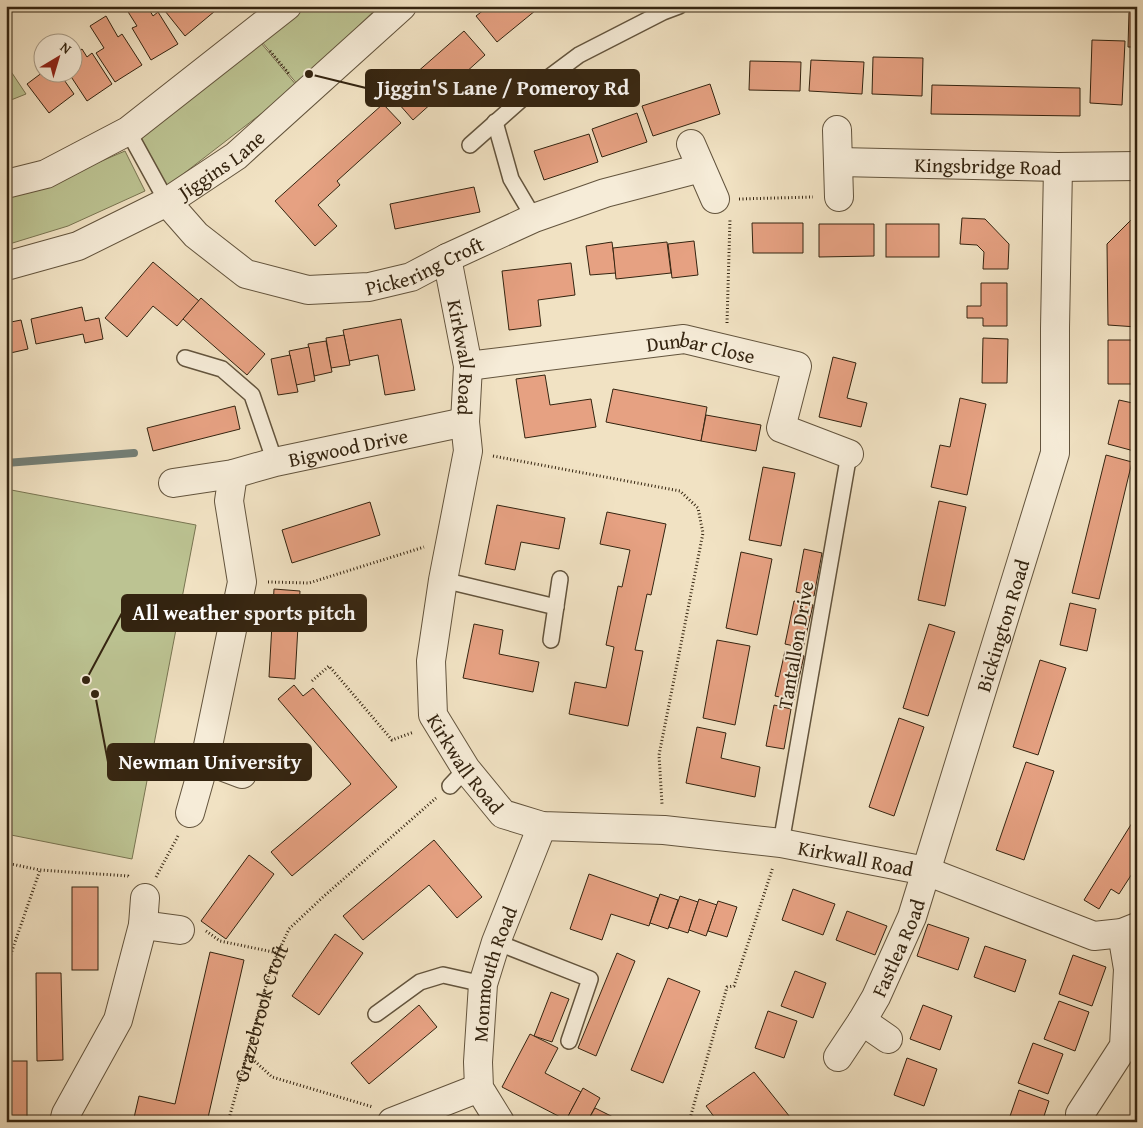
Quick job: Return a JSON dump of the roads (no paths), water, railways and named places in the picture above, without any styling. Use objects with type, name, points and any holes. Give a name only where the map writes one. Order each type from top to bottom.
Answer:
[{"type":"street","points":[[6,184],[46,174],[128,131],[287,6]]},
{"type":"street","name":"Jiggins Lane","points":[[6,266],[78,246],[167,202],[236,156],[402,6]]},
{"type":"street","points":[[837,130],[839,197]]},
{"type":"street","name":"Pickering Croft","points":[[167,202],[196,235],[246,274],[308,290],[370,287],[410,277],[534,218],[605,193],[696,156],[723,199]]},
{"type":"street","name":"Kingsbridge Road","points":[[839,162],[1058,167],[1137,166]]},
{"type":"street","name":"Bickington Road","points":[[926,871],[1056,454],[1055,328],[1058,167]]},
{"type":"street","name":"Kirkwall Road","points":[[447,258],[468,366],[465,422],[468,451],[443,580],[431,661],[433,715],[458,778],[503,814],[542,826],[664,830],[781,843],[926,871]]},
{"type":"street","name":"Dunbar Close","points":[[468,366],[684,340],[726,349],[797,366],[781,428],[848,454]]},
{"type":"street","name":"Bigwood Drive","points":[[173,483],[232,474],[275,462],[465,422]]},
{"type":"street","points":[[190,813],[205,760],[242,582],[230,501],[232,474]]},
{"type":"street","points":[[205,760],[242,774]]},
{"type":"street","name":"Monmouth Road","points":[[500,1122],[479,1088],[478,1062],[483,984],[496,942],[542,826]]},
{"type":"street","points":[[926,871],[1094,936],[1129,930],[1128,969],[1131,1048],[1080,1114]]},
{"type":"street","name":"Fastlea Road","points":[[838,1057],[876,997],[912,918],[926,871]]},
{"type":"street","points":[[64,1122],[66,1114],[118,1020],[143,925],[145,898]]},
{"type":"street","points":[[143,925],[180,930]]},
{"type":"street","name":"Fastlea Road","points":[[862,1021],[888,1039]]},
{"type":"street","points":[[398,1119],[479,1088]]},
{"type":"lane","points":[[470,145],[532,90],[579,55],[662,12],[679,6]]},
{"type":"lane","points":[[495,122],[511,179],[534,218]]},
{"type":"lane","points":[[128,131],[167,202]]},
{"type":"lane","points":[[184,358],[222,369],[252,395],[275,462]]},
{"type":"lane","name":"Tantallon Drive","points":[[781,843],[848,454]]},
{"type":"lane","points":[[550,640],[560,578]]},
{"type":"lane","points":[[443,580],[556,607]]},
{"type":"lane","points":[[496,942],[590,979],[569,1041]]},
{"type":"lane","points":[[376,1014],[420,982],[443,974],[483,984]]},
{"type":"waterway","points":[[6,463],[134,453]]},
{"type":"place","name":"Jiggin'S Lane / Pomeroy Rd","points":[[309,74]]},
{"type":"place","name":"All weather sports pitch","points":[[86,680]]},
{"type":"place","name":"Newman University","points":[[95,694]]}]
